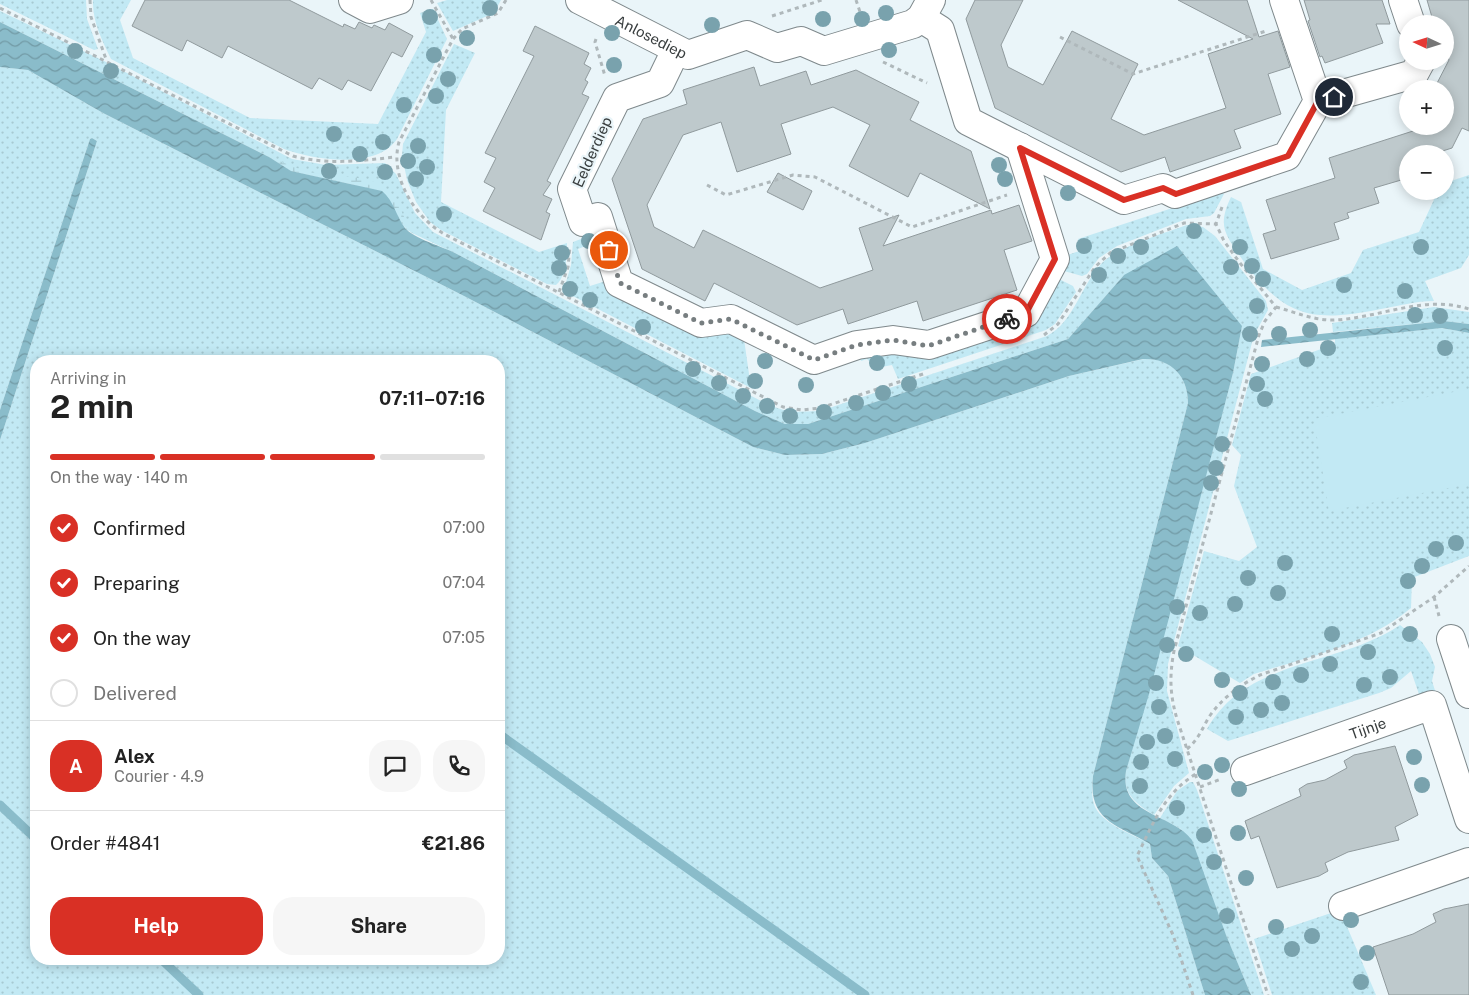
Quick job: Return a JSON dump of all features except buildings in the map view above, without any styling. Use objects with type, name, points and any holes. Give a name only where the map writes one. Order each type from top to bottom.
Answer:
[{"type":"street","points":[[353,0],[370,8],[399,0]]},
{"type":"street","name":"Anlosediep","points":[[580,0],[688,55],[747,35],[778,48],[801,41],[824,51],[910,25],[926,9],[940,30],[968,121],[1124,200],[1163,188],[1176,194],[1288,156],[1318,101]]},
{"type":"street","points":[[1403,0],[1408,15]]},
{"type":"street","points":[[1288,11],[1318,101],[1414,74],[1416,70]]},
{"type":"street","name":"Eelderdiep","points":[[583,222],[572,190],[616,98],[660,83],[676,50]]},
{"type":"street","points":[[583,222],[598,217],[620,283],[701,323],[731,319],[814,360],[866,344],[893,340],[928,346],[1026,313],[1055,259],[1020,148]]},
{"type":"street","points":[[1451,639],[1469,694]]},
{"type":"street","name":"Tijnje","points":[[1245,771],[1432,705],[1460,760],[1469,819]]},
{"type":"street","points":[[1343,906],[1469,862]]},
{"type":"path","points":[[90,0],[91,17],[106,60]]},
{"type":"path","points":[[431,0],[453,40]]},
{"type":"path","points":[[506,0],[498,13],[462,29],[453,40],[399,142],[395,157],[409,197],[426,222],[446,235],[772,402],[792,410],[820,408],[934,371]]},
{"type":"path","points":[[0,8],[293,156],[322,162],[395,157]]},
{"type":"path","points":[[1060,37],[1133,74],[1288,11]]},
{"type":"path","points":[[607,14],[595,42],[604,74],[616,98]]},
{"type":"path","points":[[860,41],[863,52],[927,83],[930,92]]},
{"type":"path","points":[[707,185],[726,195],[794,175],[815,177],[912,227],[1031,187]]},
{"type":"path","points":[[558,292],[568,266],[570,242],[583,222]]},
{"type":"path","points":[[1038,337],[1054,329],[1102,259],[1120,248],[1184,223],[1194,222],[1216,224],[1224,240],[1240,263],[1276,307],[1304,316],[1333,320],[1435,305],[1452,305],[1469,309]]},
{"type":"path","points":[[1268,995],[1170,695],[1170,682],[1174,651],[1259,335],[1265,321],[1276,307]]},
{"type":"path","points":[[1187,749],[1197,741],[1220,704],[1243,684],[1260,675],[1381,634],[1434,597],[1469,566]]},
{"type":"path","points":[[1193,995],[1159,902],[1138,861],[1139,852],[1159,811],[1176,788],[1196,774]]},
{"type":"green space","points":[[0,0],[86,0],[87,19],[98,49],[94,50],[0,4]]},
{"type":"green space","points":[[93,0],[131,0],[120,20],[133,58],[250,118],[378,124],[426,32],[420,13],[433,9],[447,39],[397,139],[387,149],[360,159],[327,159],[284,149],[111,59],[96,23]]},
{"type":"green space","points":[[447,0],[501,0],[494,13],[453,31],[437,3]]},
{"type":"green space","points":[[0,11],[106,62],[292,159],[326,165],[385,163],[396,174],[415,213],[433,232],[771,406],[790,412],[820,411],[1047,336],[1064,322],[1088,282],[1102,263],[1109,257],[1142,241],[1187,225],[1203,227],[1215,236],[1266,301],[1268,310],[1254,335],[1168,664],[1167,691],[1189,773],[1174,786],[1154,815],[1141,807],[1132,798],[1126,786],[1126,771],[1233,373],[1242,326],[1124,275],[1068,339],[808,424],[785,424],[755,411],[455,253],[412,233],[355,185],[291,171],[269,157],[0,22]]},
{"type":"green space","points":[[454,44],[475,53],[446,110],[441,202],[539,252],[567,243],[564,272],[556,285],[547,284],[441,230],[430,222],[416,202],[407,180],[402,155],[403,144]]},
{"type":"green space","points":[[0,67],[28,70],[103,113],[466,297],[753,447],[785,455],[822,454],[865,443],[1069,376],[1144,359],[1154,359],[1170,365],[1181,377],[1185,385],[1188,403],[1093,776],[1092,796],[1095,807],[1105,819],[1150,844],[1152,858],[1168,876],[1205,995],[0,995],[0,440],[97,141],[92,138],[90,139],[0,410]]},
{"type":"green space","points":[[269,157],[307,172],[366,179],[381,184],[396,200],[407,223],[414,231],[455,253],[407,230],[386,195],[374,189],[291,171]]},
{"type":"green space","points":[[1469,175],[1469,255],[1461,268],[1425,281],[1434,301],[1336,315],[1318,315],[1301,311],[1286,304],[1272,294],[1257,279],[1236,250],[1225,230],[1224,215],[1231,197],[1241,202],[1263,269],[1302,290],[1351,273],[1363,250],[1419,232],[1434,200],[1454,200],[1454,180]]},
{"type":"green space","points":[[1221,192],[1224,194],[1214,213],[1210,216],[1186,219],[1117,246],[1099,258],[1087,274],[1082,276],[1064,271],[1059,258],[1082,250],[1078,239]]},
{"type":"green space","points":[[594,234],[596,242],[578,249],[590,286],[609,280],[703,333],[733,334],[744,339],[751,388],[567,293],[564,289],[571,265],[573,242]]},
{"type":"green space","points":[[1059,279],[1073,286],[1076,292],[1055,324],[1046,330],[898,379],[892,365],[876,368],[867,359],[861,361],[859,353],[930,352],[1040,316]]},
{"type":"green space","points":[[1434,307],[1469,312],[1469,324],[1444,321],[1333,332],[1332,323]]},
{"type":"green space","points":[[1442,328],[1469,333],[1469,556],[1412,578],[1411,608],[1375,632],[1336,649],[1254,674],[1240,683],[1178,646],[1204,551],[1239,561],[1257,547],[1234,486],[1241,455],[1232,445],[1251,374],[1335,344],[1335,339]]},
{"type":"green space","points":[[1469,389],[1469,484],[1329,511],[1314,419]]},
{"type":"green space","points":[[1400,625],[1422,642],[1430,654],[1435,667],[1432,681],[1438,700],[1421,700],[1411,671],[1391,688],[1379,693],[1228,741],[1207,729],[1224,706],[1245,689],[1269,676],[1376,639]]},
{"type":"green space","points":[[1193,782],[1197,790],[1264,995],[1251,995],[1181,829],[1160,818],[1177,791]]},
{"type":"green space","points":[[1340,910],[1376,995],[1272,995],[1254,939]]},
{"type":"water","points":[[0,22],[269,157],[291,171],[382,191],[389,199],[405,228],[414,235],[455,253],[755,411],[785,424],[808,424],[1068,339],[1124,275],[1177,246],[1242,326],[1233,373],[1149,694],[1126,771],[1126,786],[1131,797],[1139,805],[1183,831],[1192,840],[1226,935],[1251,995],[1205,995],[1168,876],[1152,858],[1150,844],[1107,820],[1095,803],[1093,791],[1093,776],[1188,403],[1185,385],[1176,370],[1170,365],[1153,359],[1143,359],[1069,376],[865,443],[822,454],[785,455],[753,447],[466,297],[103,113],[28,70],[0,67]]},
{"type":"water","points":[[92,138],[97,141],[0,440],[0,410],[90,139]]},
{"type":"water","points":[[1444,321],[1469,324],[1469,333],[1442,328],[1261,347],[1262,340]]},
{"type":"waterway","points":[[505,738],[865,995]]},
{"type":"waterway","points":[[0,805],[30,833]]},
{"type":"waterway","points":[[167,965],[199,995]]},
{"type":"way so far","points":[[609,250],[620,283],[701,323],[731,319],[814,360],[857,345],[893,340],[928,346],[1007,319]]},
{"type":"route","points":[[1007,319],[1026,313],[1055,259],[1020,148],[1124,200],[1163,188],[1176,194],[1288,156],[1318,101],[1334,97]]}]
